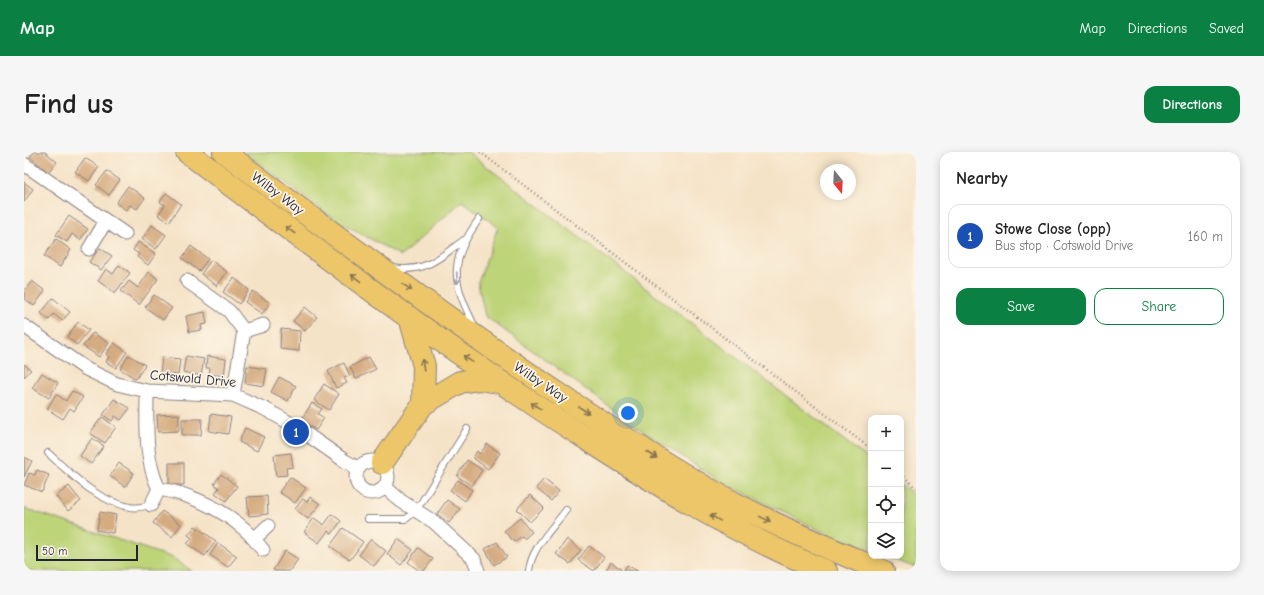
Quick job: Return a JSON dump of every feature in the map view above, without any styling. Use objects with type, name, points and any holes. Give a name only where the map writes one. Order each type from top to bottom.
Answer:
[{"type":"highway","name":"Wilby Way","points":[[187,152],[297,236],[500,382],[670,492],[749,537],[826,571]]},
{"type":"highway","name":"Wilby Way","points":[[224,152],[375,265],[482,341],[613,430],[710,491],[815,543],[883,571]]},
{"type":"highway","points":[[410,318],[424,366],[423,404]]},
{"type":"highway","points":[[382,463],[423,404],[460,382],[479,379],[500,382]]},
{"type":"street","points":[[24,164],[125,234]]},
{"type":"street","points":[[89,249],[106,221]]},
{"type":"street","points":[[186,281],[229,311],[244,331],[234,395]]},
{"type":"street","points":[[244,331],[263,325]]},
{"type":"street","name":"Cotswold Drive","points":[[24,326],[86,369],[117,384],[147,391],[234,395],[265,409],[295,426],[345,461],[358,468]]},
{"type":"street","points":[[147,391],[147,430],[150,462],[154,479],[159,489]]},
{"type":"street","points":[[372,460],[382,463],[388,472],[388,483],[385,487],[375,493],[363,490],[356,480],[358,468],[362,464],[372,460]]},
{"type":"street","points":[[385,487],[416,511],[434,522],[474,559],[478,571]]},
{"type":"street","points":[[151,505],[159,489]]},
{"type":"street","points":[[159,489],[178,492],[212,507],[242,527],[263,550]]},
{"type":"street","points":[[254,539],[268,526]]},
{"type":"lane","points":[[479,219],[464,240],[458,259],[457,278],[458,292],[482,341]]},
{"type":"lane","points":[[375,265],[400,269],[422,268],[430,265],[464,240]]},
{"type":"lane","points":[[368,519],[406,519],[416,511],[467,429]]},
{"type":"lane","points":[[48,453],[80,482],[108,501],[131,508],[151,505]]},
{"type":"lane","points":[[529,571],[530,562],[535,550],[566,510]]},
{"type":"path","points":[[480,152],[868,447]]},
{"type":"path","points":[[904,477],[916,488]]},
{"type":"green space","points":[[244,152],[468,152],[868,459],[868,549],[819,530],[720,481],[640,429],[485,316],[478,283],[498,227],[462,201],[401,256],[328,215]]},
{"type":"green space","points":[[904,487],[916,497],[916,568],[893,559],[904,559]]},
{"type":"green space","points":[[24,508],[173,558],[192,571],[24,571]]},
{"type":"building","points":[[34,152],[45,152],[57,162],[48,172],[30,157]]},
{"type":"building","points":[[85,158],[99,167],[89,181],[75,172]]},
{"type":"building","points":[[107,171],[120,180],[109,195],[96,185]]},
{"type":"building","points":[[24,182],[33,189],[24,202]]},
{"type":"building","points":[[128,186],[145,198],[137,209],[130,205],[126,210],[116,203]]},
{"type":"building","points":[[166,193],[181,204],[169,222],[158,215],[165,205],[160,202]]},
{"type":"building","points":[[69,216],[88,229],[80,240],[72,234],[67,242],[56,235]]},
{"type":"building","points":[[152,225],[166,235],[156,249],[142,239]]},
{"type":"building","points":[[56,239],[71,250],[60,267],[44,256]]},
{"type":"building","points":[[138,242],[156,254],[148,265],[137,257],[139,254],[133,250]]},
{"type":"building","points":[[191,246],[208,259],[199,271],[182,258]]},
{"type":"building","points":[[100,248],[112,256],[101,270],[89,262]]},
{"type":"building","points":[[211,260],[227,272],[217,286],[201,274]]},
{"type":"building","points":[[119,265],[130,273],[115,293],[98,281],[106,269],[113,274]]},
{"type":"building","points":[[149,272],[158,279],[139,305],[121,291],[129,281],[138,288]]},
{"type":"building","points":[[234,278],[249,290],[239,304],[223,292]]},
{"type":"building","points":[[32,281],[45,291],[34,306],[24,298],[24,291]]},
{"type":"building","points":[[253,291],[270,303],[262,314],[245,302]]},
{"type":"building","points":[[154,295],[172,308],[163,320],[145,307]]},
{"type":"building","points":[[53,298],[70,312],[62,321],[54,314],[49,320],[41,313]]},
{"type":"building","points":[[305,307],[317,317],[305,331],[293,321]]},
{"type":"building","points":[[205,312],[207,324],[201,325],[202,330],[189,332],[186,316]]},
{"type":"building","points":[[78,322],[89,330],[77,345],[67,337]]},
{"type":"building","points":[[281,329],[300,331],[299,351],[280,349]]},
{"type":"building","points":[[93,333],[109,343],[99,357],[83,346]]},
{"type":"building","points":[[114,343],[127,352],[116,368],[106,362],[109,357],[106,354]]},
{"type":"building","points":[[129,355],[145,365],[136,379],[120,369]]},
{"type":"building","points":[[186,356],[204,359],[201,376],[183,372]]},
{"type":"building","points":[[207,356],[226,359],[224,376],[209,374],[210,368],[206,368]]},
{"type":"building","points":[[162,357],[180,359],[178,375],[160,373]]},
{"type":"building","points":[[369,357],[376,369],[356,379],[350,367]]},
{"type":"building","points":[[344,363],[350,376],[344,378],[347,383],[336,388],[328,371]]},
{"type":"building","points":[[24,364],[31,370],[24,377]]},
{"type":"building","points":[[247,366],[267,369],[264,386],[245,383]]},
{"type":"building","points":[[42,373],[58,383],[49,398],[32,388]]},
{"type":"building","points":[[279,377],[296,386],[288,401],[271,392]]},
{"type":"building","points":[[324,384],[339,394],[329,410],[314,400]]},
{"type":"building","points":[[72,391],[83,397],[74,411],[70,408],[63,419],[47,409],[56,394],[66,401]]},
{"type":"building","points":[[114,399],[130,408],[121,420],[115,416],[112,421],[103,415]]},
{"type":"building","points":[[312,403],[322,409],[318,414],[324,418],[316,430],[301,420]]},
{"type":"building","points":[[179,414],[179,431],[158,432],[157,415]]},
{"type":"building","points":[[211,414],[231,417],[228,434],[209,431]]},
{"type":"building","points":[[102,417],[116,427],[105,443],[90,433]]},
{"type":"building","points":[[182,419],[202,419],[201,435],[182,435]]},
{"type":"building","points":[[245,428],[264,437],[257,451],[239,442]]},
{"type":"building","points":[[92,438],[104,446],[91,464],[80,456]]},
{"type":"building","points":[[487,444],[500,453],[488,469],[473,458],[477,451],[480,454]]},
{"type":"building","points":[[291,453],[293,467],[286,468],[287,475],[276,476],[274,455]]},
{"type":"building","points":[[24,457],[32,461],[24,477]]},
{"type":"building","points":[[467,460],[482,470],[472,486],[457,476]]},
{"type":"building","points":[[119,463],[134,473],[125,487],[110,476]]},
{"type":"building","points":[[169,463],[184,463],[184,485],[169,485]]},
{"type":"building","points":[[37,470],[49,475],[42,492],[24,485],[29,473],[35,475]]},
{"type":"building","points":[[221,474],[237,486],[226,501],[215,493],[219,488],[214,484]]},
{"type":"building","points":[[290,477],[306,488],[295,503],[279,492]]},
{"type":"building","points":[[544,479],[559,491],[551,501],[536,488]]},
{"type":"building","points":[[458,480],[472,490],[465,501],[450,490]]},
{"type":"building","points":[[69,486],[81,501],[68,511],[56,496]]},
{"type":"building","points":[[530,495],[544,508],[530,522],[517,509]]},
{"type":"building","points":[[267,496],[268,514],[249,516],[247,497]]},
{"type":"building","points":[[310,497],[320,504],[308,519],[295,509],[303,499],[307,502]]},
{"type":"building","points":[[447,500],[460,509],[449,523],[437,514]]},
{"type":"building","points":[[162,511],[181,524],[172,537],[153,523]]},
{"type":"building","points":[[100,512],[116,515],[113,533],[97,530]]},
{"type":"building","points":[[332,514],[341,521],[332,534],[328,531],[319,543],[304,532],[314,518],[324,525]]},
{"type":"building","points":[[520,518],[532,532],[524,539],[522,536],[514,542],[504,531]]},
{"type":"building","points":[[195,526],[216,541],[205,556],[187,544],[192,538],[188,535]]},
{"type":"building","points":[[343,528],[363,542],[350,560],[330,546]]},
{"type":"building","points":[[371,539],[386,551],[374,566],[359,555]]},
{"type":"building","points":[[398,539],[413,550],[401,565],[387,554]]},
{"type":"building","points":[[567,539],[581,550],[570,564],[556,554]]},
{"type":"building","points":[[497,542],[507,557],[494,565],[485,549]]},
{"type":"building","points":[[218,543],[237,556],[228,567],[210,555]]},
{"type":"building","points":[[589,546],[604,557],[594,571],[578,560]]},
{"type":"building","points":[[418,548],[433,559],[424,571],[419,571],[408,562]]},
{"type":"building","points":[[285,551],[298,559],[290,571],[273,570]]},
{"type":"building","points":[[611,562],[621,569],[620,571],[605,571]]},
{"type":"building","points":[[627,565],[638,571],[624,571]]},
{"type":"place","name":"Stowe Close (opp)","points":[[296,432]]}]
